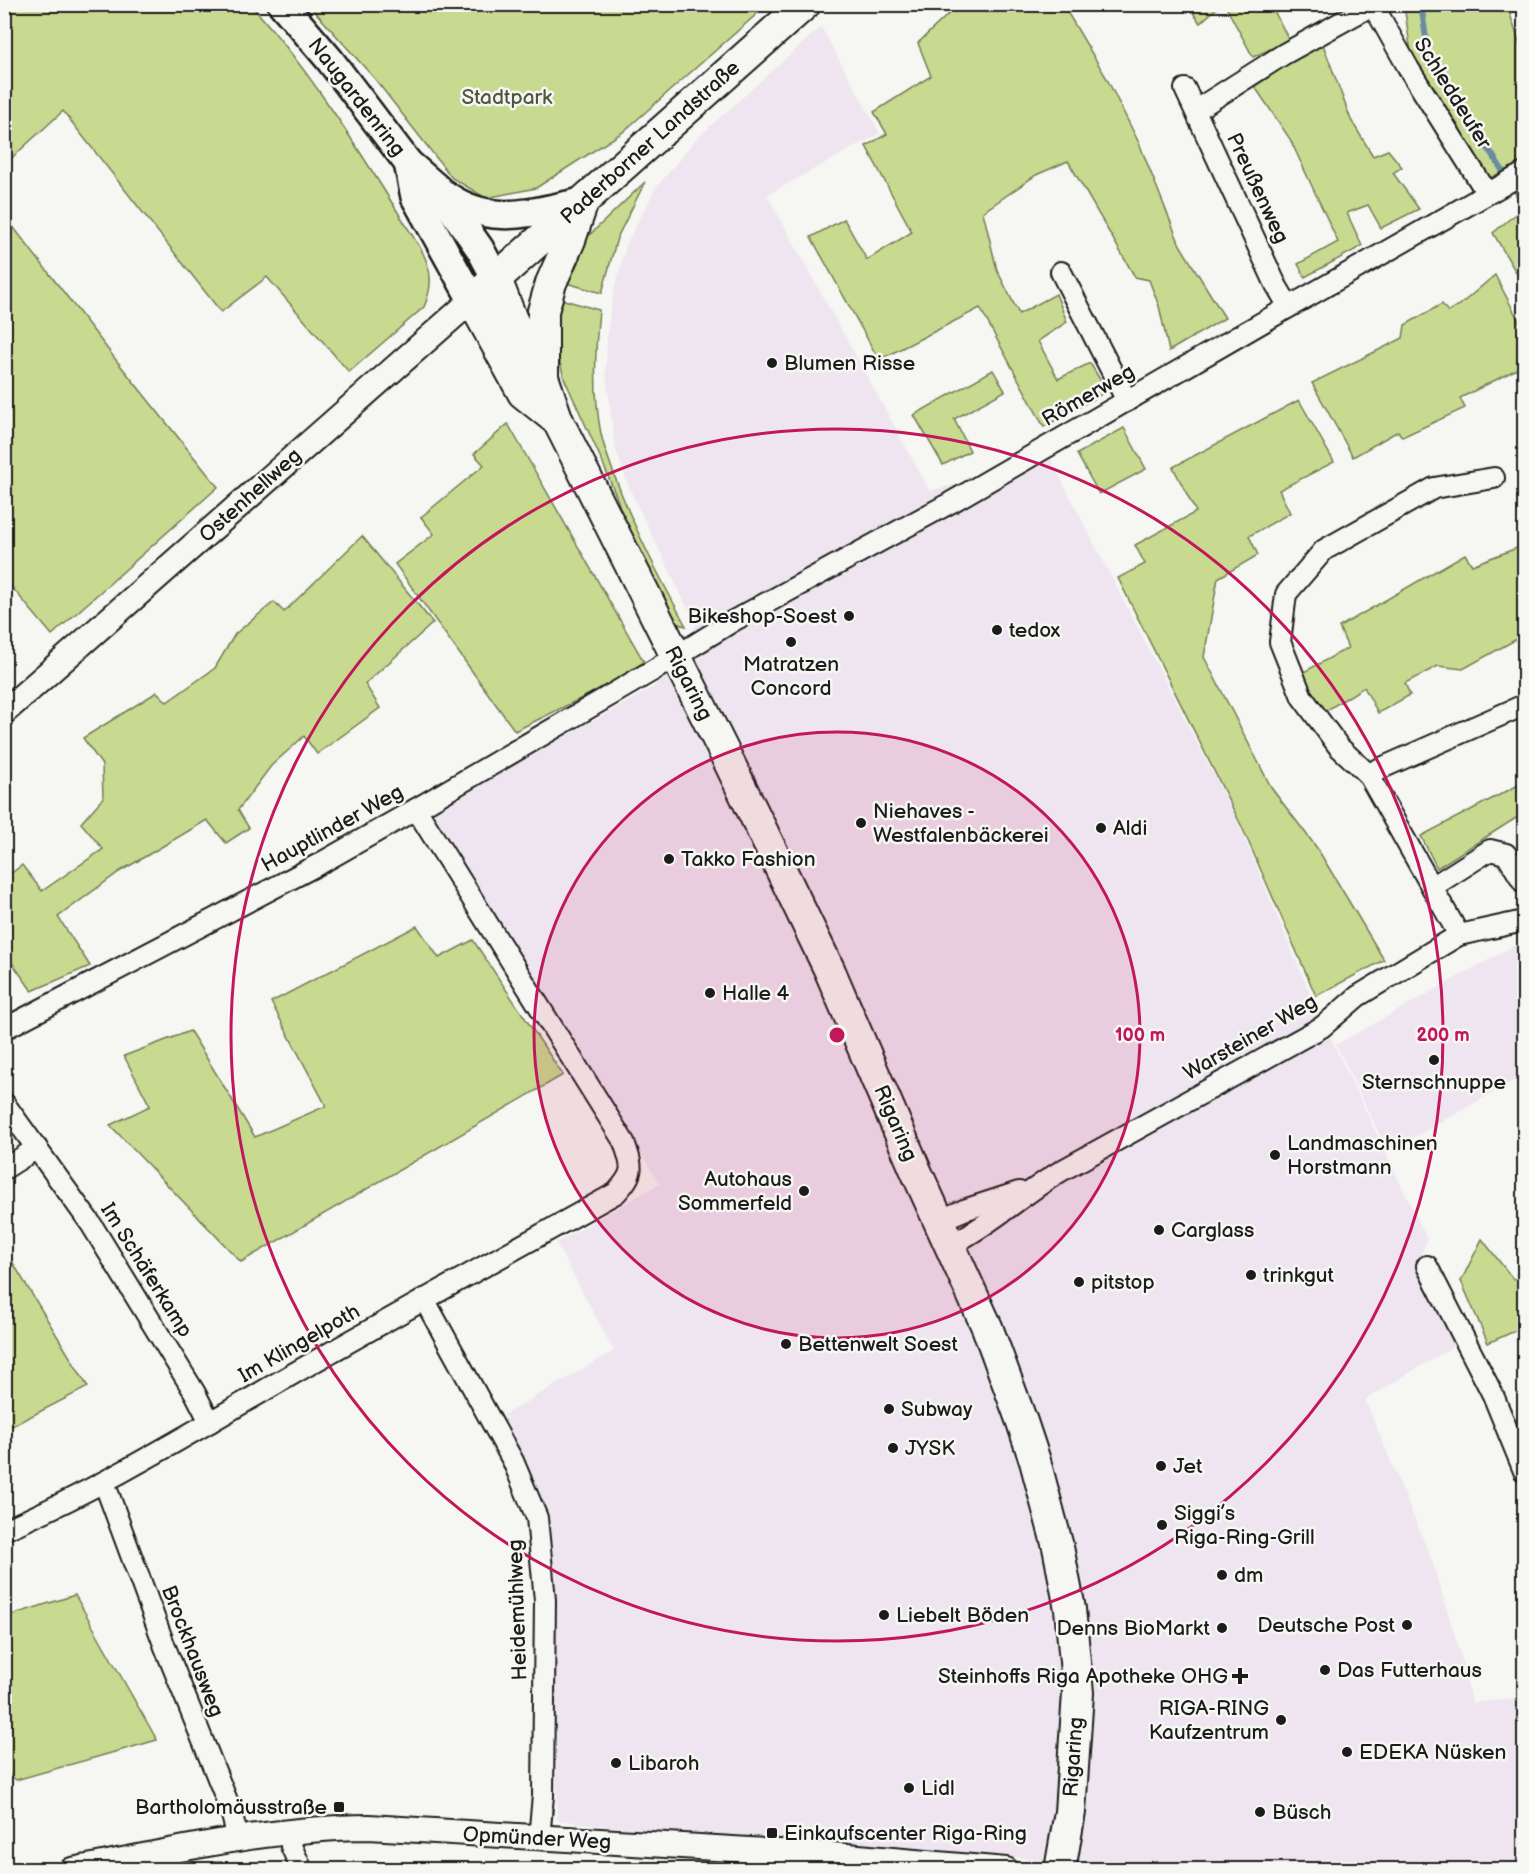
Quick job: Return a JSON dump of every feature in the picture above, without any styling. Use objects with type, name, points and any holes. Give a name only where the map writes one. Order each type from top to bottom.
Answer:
[{"type":"main road","name":"Naugardenring","points":[[282,4],[329,58],[408,163],[438,189],[480,249],[496,279]]},
{"type":"main road","name":"Paderborner Landstraße","points":[[496,279],[805,4]]},
{"type":"main road","name":"Naugardenring","points":[[408,163],[415,197],[472,300]]},
{"type":"main road","points":[[438,189],[461,206],[500,216],[583,202]]},
{"type":"main road","points":[[543,380],[543,311],[551,283],[570,240],[583,202]]},
{"type":"main road","name":"Ostenhellweg","points":[[472,300],[496,279]]},
{"type":"main road","name":"Rigaring","points":[[496,279],[512,320],[543,380],[558,421],[725,754],[829,969],[987,1327],[1035,1461],[1058,1547],[1071,1609],[1078,1693],[1070,1812],[1060,1869]]},
{"type":"main road","name":"Rigaring","points":[[472,300],[523,393],[558,421]]},
{"type":"street","name":"Schleddeufer","points":[[1196,110],[1284,54],[1367,9],[1377,12],[1409,69],[1487,193]]},
{"type":"street","name":"Preußenweg","points":[[1185,88],[1276,285],[1289,307]]},
{"type":"street","name":"Römerweg","points":[[675,656],[733,621],[950,503],[1524,173]]},
{"type":"street","points":[[1060,272],[1127,400]]},
{"type":"street","name":"Ostenhellweg","points":[[4,712],[472,300]]},
{"type":"street","points":[[1459,936],[1368,774],[1339,747],[1302,697],[1280,642],[1286,594],[1324,550],[1434,488],[1494,478]]},
{"type":"street","name":"Hauptlinder Weg","points":[[4,1029],[321,863],[675,656]]},
{"type":"street","points":[[1368,774],[1524,705]]},
{"type":"street","name":"Im Klingelpoth","points":[[4,1530],[49,1511],[104,1482],[424,1299],[616,1193],[629,1179],[631,1164],[624,1142],[416,809]]},
{"type":"street","points":[[1432,887],[1490,850],[1506,854],[1524,883]]},
{"type":"street","name":"Warsteiner Weg","points":[[944,1233],[974,1233],[1033,1188],[1061,1170],[1322,1027],[1358,996],[1459,936],[1524,921]]},
{"type":"street","name":"Im Schäferkamp","points":[[4,1102],[91,1224],[195,1393],[210,1422]]},
{"type":"street","points":[[4,1169],[37,1148]]},
{"type":"street","name":"Warsteiner Weg","points":[[944,1233],[964,1210],[1033,1188]]},
{"type":"street","points":[[1427,1266],[1520,1446],[1524,1471]]},
{"type":"street","name":"Heidemühlweg","points":[[424,1299],[513,1461],[537,1518],[545,1600],[543,1796],[539,1838]]},
{"type":"street","name":"Brockhausweg","points":[[104,1482],[165,1647],[230,1808],[238,1838]]},
{"type":"street","name":"Opmünder Weg","points":[[72,1869],[238,1838],[369,1827],[847,1862],[1006,1869]]},
{"type":"street","points":[[291,1832],[291,1846],[302,1869]]},
{"type":"shaded area","points":[[821,27],[880,133],[767,195],[930,491],[1051,460],[1236,818],[1313,1001],[1427,1239],[1416,1268],[1457,1344],[1365,1400],[1431,1558],[1460,1652],[1472,1703],[1524,1697],[1524,1869],[1120,1870],[1006,1856],[655,1832],[557,1820],[555,1605],[545,1512],[504,1415],[614,1351],[556,1243],[660,1184],[431,811],[654,687],[696,625],[630,490],[615,447],[606,373],[607,333],[614,289],[627,243],[655,189],[695,140]]},
{"type":"shaded area","name":"Sternschnuppe","points":[[1524,940],[1524,1075],[1388,1152],[1336,1045]]},
{"type":"green space","points":[[5,4],[251,5],[321,93],[422,251],[428,265],[430,279],[424,307],[349,372],[267,277],[221,312],[63,111],[5,164]]},
{"type":"green space","points":[[959,4],[1063,5],[1106,77],[1139,143],[1180,245],[1225,318],[1169,351],[1159,306],[1149,280],[1135,277],[1068,161],[1036,175],[983,212],[997,270],[1019,314],[1056,294],[1067,322],[1038,341],[1058,379],[1090,363],[1107,391],[1044,427],[980,308],[879,360],[811,237],[844,219],[867,260],[912,232],[866,146],[887,134],[874,112],[931,76],[918,43]]},
{"type":"green space","name":"Stadtpark","points":[[309,5],[767,5],[623,132],[536,188],[486,198],[452,178],[375,79]]},
{"type":"green space","points":[[1188,5],[1220,5],[1200,23]]},
{"type":"green space","points":[[1225,5],[1271,5],[1289,40],[1253,57]]},
{"type":"green space","points":[[1404,5],[1507,5],[1524,57],[1524,161],[1490,178],[1413,66]]},
{"type":"green space","points":[[1321,39],[1351,120],[1373,156],[1388,150],[1402,167],[1393,173],[1419,209],[1381,228],[1368,205],[1347,213],[1362,246],[1305,277],[1298,264],[1338,242],[1290,139],[1251,81]]},
{"type":"green space","points":[[645,182],[617,238],[602,293],[559,281],[578,246]]},
{"type":"green space","points":[[1524,207],[1524,286],[1493,233]]},
{"type":"green space","points":[[4,215],[218,487],[52,635],[5,579]]},
{"type":"green space","points":[[1495,275],[1524,331],[1524,372],[1519,368],[1460,398],[1465,408],[1402,437],[1398,431],[1353,457],[1312,383],[1403,338],[1405,325],[1442,304],[1448,312]]},
{"type":"green space","points":[[554,297],[599,310],[596,388],[602,439],[630,515],[686,626],[674,623],[624,523],[602,461],[564,378],[552,332]]},
{"type":"green space","points":[[993,370],[1005,391],[954,419],[970,451],[943,465],[914,415]]},
{"type":"green space","points":[[1299,400],[1334,462],[1279,490],[1290,513],[1249,536],[1258,555],[1218,578],[1204,657],[1272,789],[1317,848],[1384,960],[1316,996],[1242,827],[1118,578],[1145,564],[1135,545],[1196,512],[1173,467]]},
{"type":"green space","points":[[508,424],[644,662],[606,686],[515,731],[395,564],[434,534],[421,517],[484,465],[474,454]]},
{"type":"green space","points":[[1124,428],[1146,469],[1099,494],[1077,454]]},
{"type":"green space","points":[[362,536],[433,623],[365,684],[380,708],[317,754],[304,736],[271,766],[238,810],[249,828],[226,843],[207,820],[119,872],[58,917],[90,966],[32,991],[5,953],[5,878],[22,865],[42,891],[103,849],[81,823],[103,798],[102,765],[83,738],[157,692],[167,702],[215,668],[235,634],[274,602],[284,612]]},
{"type":"green space","points":[[1524,542],[1524,635],[1463,669],[1438,666],[1405,683],[1410,695],[1378,713],[1364,687],[1324,712],[1302,673],[1348,648],[1339,627],[1465,554],[1472,565],[1517,548]]},
{"type":"green space","points":[[1524,782],[1524,813],[1437,868],[1421,836]]},
{"type":"green space","points":[[417,926],[439,958],[473,940],[563,1075],[241,1262],[110,1125],[150,1106],[124,1056],[190,1031],[255,1137],[326,1106],[271,1002]]},
{"type":"green space","points":[[1482,1239],[1513,1279],[1524,1276],[1524,1327],[1488,1343],[1461,1281]]},
{"type":"green space","points":[[4,1248],[88,1387],[6,1429],[4,1426]]},
{"type":"green space","points":[[75,1595],[157,1740],[16,1780],[5,1771],[5,1617]]},
{"type":"waterway","points":[[1421,4],[1429,59],[1524,203]]},
{"type":"place","name":"Blumen Risse","points":[[772,363]]},
{"type":"place","name":"Bikeshop-Soest","points":[[849,616]]},
{"type":"place","name":"tedox","points":[[997,630]]},
{"type":"place","name":"Matratzen Concord","points":[[791,642]]},
{"type":"place","name":"Niehaves - Westfalenbäckerei","points":[[861,823]]},
{"type":"place","name":"Aldi","points":[[1101,828]]},
{"type":"place","name":"Takko Fashion","points":[[669,859]]},
{"type":"place","name":"Halle 4","points":[[710,993]]},
{"type":"place","name":"Sternschnuppe","points":[[1434,1060]]},
{"type":"place","name":"Landmaschinen Horstmann","points":[[1275,1155]]},
{"type":"place","name":"Autohaus Sommerfeld","points":[[804,1191]]},
{"type":"place","name":"Carglass","points":[[1159,1230]]},
{"type":"place","name":"trinkgut","points":[[1251,1275]]},
{"type":"place","name":"pitstop","points":[[1079,1282]]},
{"type":"place","name":"Bettenwelt Soest","points":[[786,1344]]},
{"type":"place","name":"Subway","points":[[889,1409]]},
{"type":"place","name":"JYSK","points":[[893,1448]]},
{"type":"place","name":"Jet","points":[[1161,1466]]},
{"type":"place","name":"Siggi’s Riga-Ring-Grill","points":[[1162,1525]]},
{"type":"place","name":"dm","points":[[1222,1575]]},
{"type":"place","name":"Liebelt Böden","points":[[884,1615]]},
{"type":"place","name":"Deutsche Post","points":[[1407,1625]]},
{"type":"place","name":"Denns BioMarkt","points":[[1222,1628]]},
{"type":"place","name":"Das Futterhaus","points":[[1325,1670]]},
{"type":"place","name":"Steinhoffs Riga Apotheke OHG","points":[[1240,1676]]},
{"type":"place","name":"RIGA-RING Kaufzentrum","points":[[1281,1720]]},
{"type":"place","name":"EDEKA Nüsken","points":[[1347,1752]]},
{"type":"place","name":"Libaroh","points":[[616,1763]]},
{"type":"place","name":"Lidl","points":[[909,1788]]},
{"type":"place","name":"Bartholomäusstraße","points":[[339,1807]]},
{"type":"place","name":"Büsch","points":[[1260,1812]]},
{"type":"place","name":"Einkaufscenter Riga-Ring","points":[[772,1833]]}]
